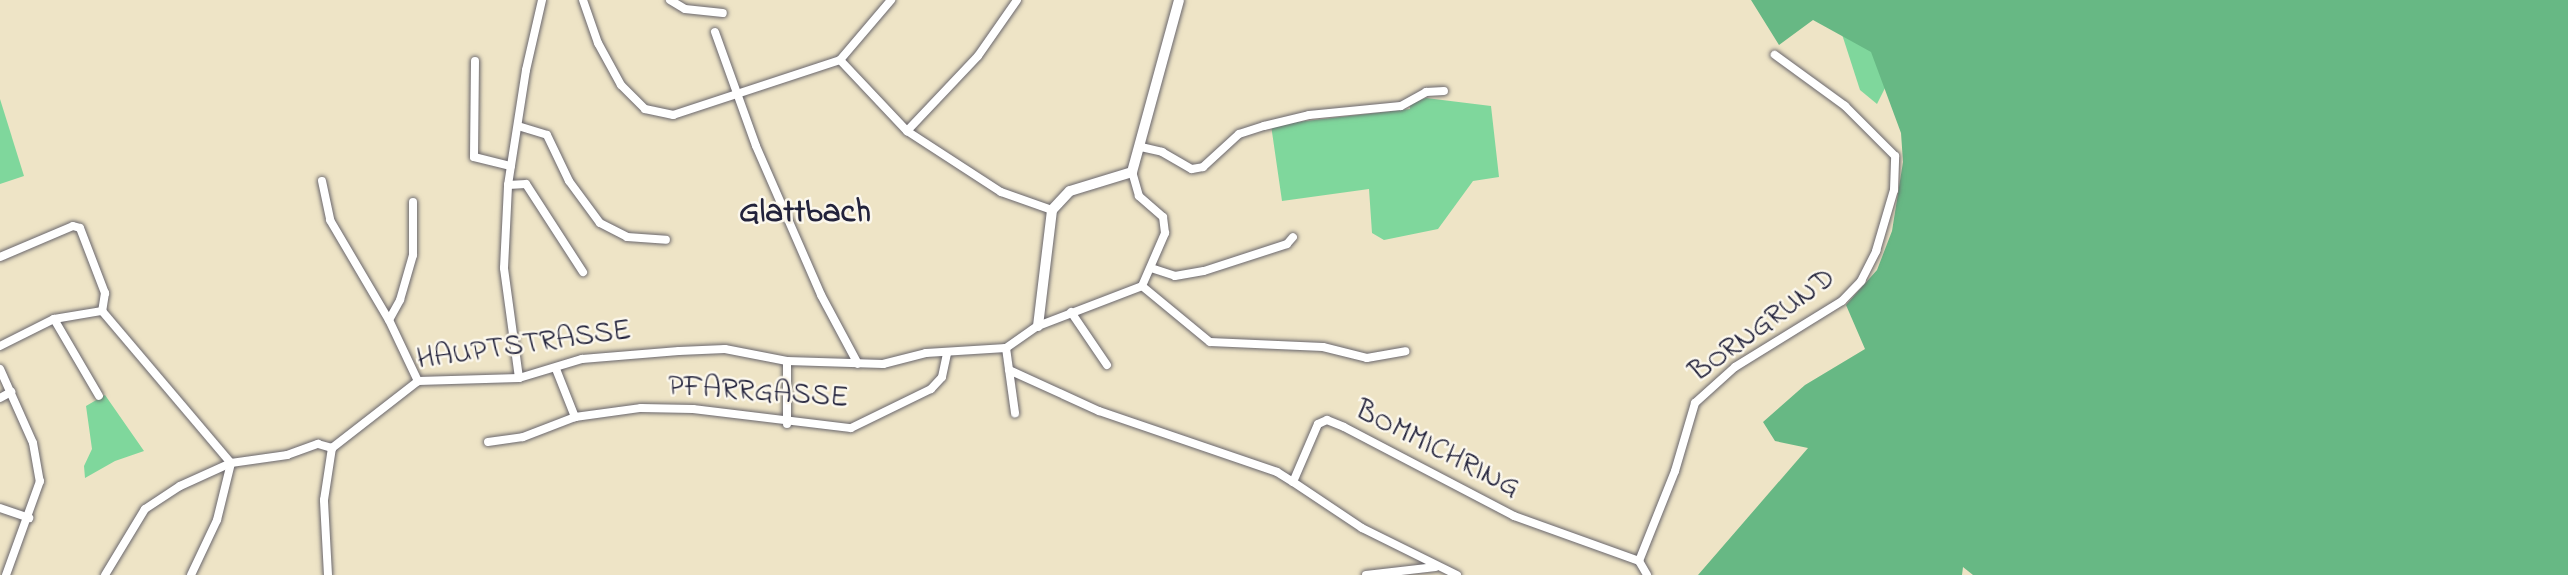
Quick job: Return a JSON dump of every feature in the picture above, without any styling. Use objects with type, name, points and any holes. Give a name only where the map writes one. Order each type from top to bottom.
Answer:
[{"type":"street","points":[[519,378],[504,268],[508,185],[542,0]]},
{"type":"street","points":[[583,0],[598,43],[621,85],[645,109],[673,115],[839,60],[891,0]]},
{"type":"street","points":[[670,0],[685,9],[723,13]]},
{"type":"street","points":[[907,131],[978,56],[1017,0]]},
{"type":"street","points":[[1179,0],[1132,172],[1139,196],[1163,217],[1165,233],[1142,286],[1210,342],[1323,347],[1367,358],[1405,351]]},
{"type":"street","points":[[715,32],[736,96],[821,295],[858,364]]},
{"type":"street","name":"BORNGRUND","points":[[1639,561],[1675,471],[1695,403],[1735,367],[1842,301],[1861,281],[1876,251],[1894,190],[1895,156],[1845,106],[1775,55]]},
{"type":"street","points":[[839,60],[907,131],[1001,192],[1052,209]]},
{"type":"street","points":[[475,61],[474,157],[511,166]]},
{"type":"street","points":[[1141,147],[1163,152],[1192,169],[1203,167],[1239,134],[1264,126],[1309,115],[1401,106],[1426,92],[1444,91]]},
{"type":"street","points":[[518,126],[547,135],[569,181],[600,223],[627,237],[666,240]]},
{"type":"street","points":[[1038,326],[1052,209],[1070,191],[1132,172]]},
{"type":"street","points":[[321,181],[331,220],[389,320],[418,381]]},
{"type":"street","points":[[508,185],[526,184],[583,272]]},
{"type":"street","points":[[389,320],[400,300],[413,255],[414,202]]},
{"type":"street","points":[[0,257],[73,226],[80,228],[106,293],[102,311]]},
{"type":"street","points":[[1151,268],[1175,276],[1204,271],[1287,244],[1293,237]]},
{"type":"street","name":"HAUPTSTRASSE","points":[[332,448],[418,381],[519,378],[608,355],[713,349],[787,361],[858,364],[1006,348],[1038,326],[1142,286]]},
{"type":"street","points":[[0,346],[54,319],[102,311]]},
{"type":"street","points":[[102,311],[231,463]]},
{"type":"street","points":[[1071,312],[1107,365]]},
{"type":"street","points":[[54,319],[99,396]]},
{"type":"street","points":[[1006,348],[1015,413]]},
{"type":"street","name":"PFARRGASSE","points":[[488,442],[523,437],[575,416],[641,408],[693,409],[787,424],[851,428],[901,408],[942,377],[947,353]]},
{"type":"street","points":[[787,361],[787,424]]},
{"type":"street","points":[[0,369],[33,443],[40,481],[29,518],[6,575]]},
{"type":"street","points":[[556,369],[575,416]]},
{"type":"street","points":[[1009,370],[1099,411],[1277,472],[1352,522],[1436,567],[1457,575]]},
{"type":"street","points":[[0,398],[11,392]]},
{"type":"street","name":"BOMMICHRING","points":[[1293,482],[1318,424],[1327,420],[1514,516],[1639,561]]},
{"type":"street","points":[[106,575],[145,509],[231,463],[287,455],[318,443],[332,448],[324,500],[328,575]]},
{"type":"street","points":[[191,575],[217,520],[231,463]]},
{"type":"street","points":[[0,508],[29,518]]},
{"type":"street","points":[[1639,561],[1647,575]]},
{"type":"street","points":[[1366,575],[1436,567]]},
{"type":"green space","points":[[1751,0],[2568,0],[2568,575],[1973,575],[1963,567],[1962,575],[1698,575],[1808,448],[1775,441],[1763,422],[1805,385],[1865,349],[1846,305],[1877,270],[1892,231],[1903,162],[1901,133],[1871,52],[1813,20],[1779,45]]},
{"type":"green space","points":[[1871,13],[1886,86],[1877,104],[1860,90],[1839,25]]},
{"type":"green space","points":[[1426,98],[1491,106],[1499,177],[1473,181],[1438,229],[1384,240],[1372,233],[1369,189],[1282,201],[1271,125],[1410,109],[1410,104]]},
{"type":"green space","points":[[0,99],[24,176],[0,184]]},
{"type":"green space","points":[[105,395],[144,451],[115,461],[85,478],[84,466],[92,449],[86,406]]},
{"type":"district","name":"Glattbach","points":[[805,214]]}]
